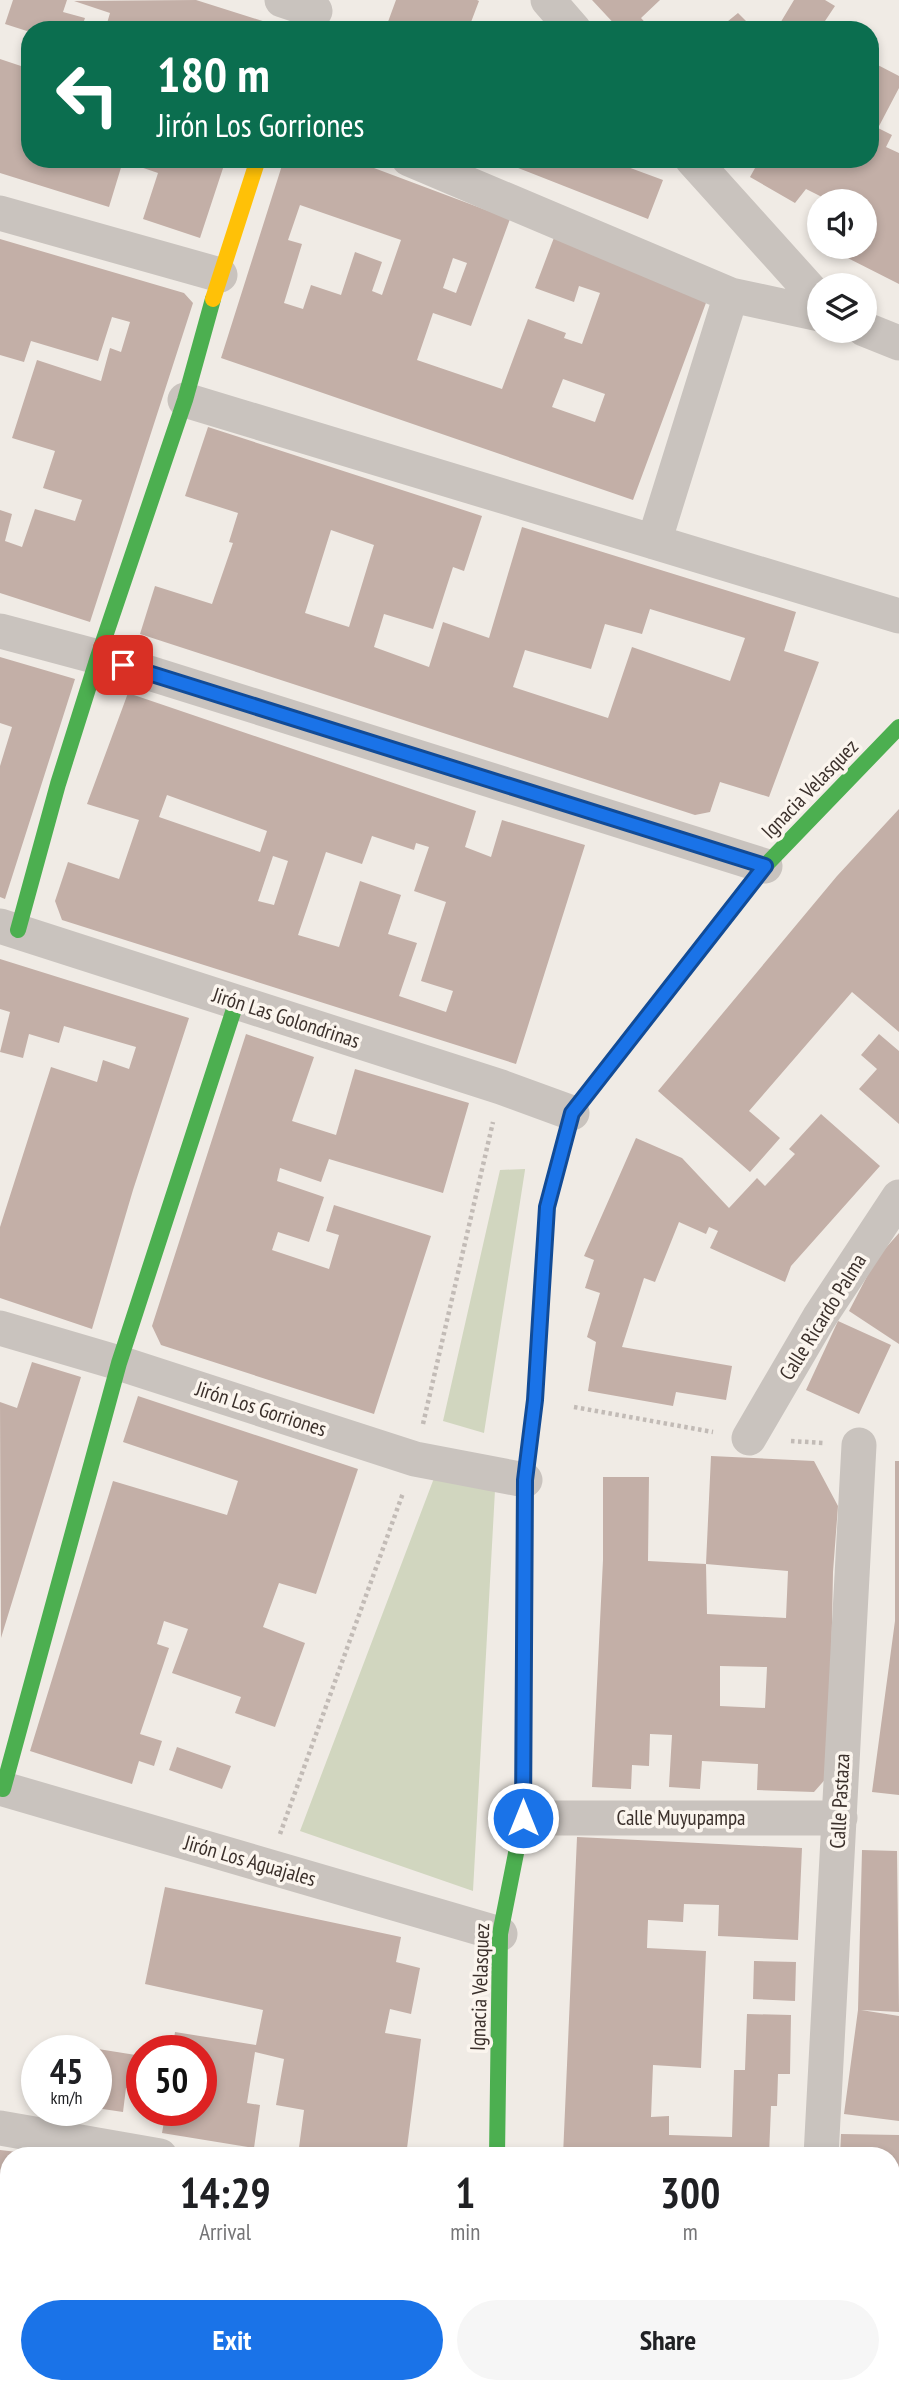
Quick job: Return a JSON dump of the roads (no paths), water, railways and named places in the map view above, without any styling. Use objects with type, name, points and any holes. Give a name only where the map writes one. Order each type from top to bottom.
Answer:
[{"type":"street","points":[[282,0],[314,14]]},
{"type":"street","points":[[548,0],[566,21]]},
{"type":"street","points":[[9,928],[185,400],[220,275],[255,168]]},
{"type":"street","points":[[430,168],[731,295],[807,311]]},
{"type":"street","points":[[700,168],[807,287]]},
{"type":"street","points":[[0,213],[220,275]]},
{"type":"street","points":[[654,542],[731,295]]},
{"type":"street","points":[[877,334],[899,343]]},
{"type":"street","points":[[185,400],[899,616]]},
{"type":"street","points":[[0,631],[98,657],[765,866]]},
{"type":"street","name":"Ignacia Velasquez","points":[[497,2147],[500,1934],[523,1818],[525,1480],[535,1400],[547,1207],[572,1113],[765,866],[899,727]]},
{"type":"street","name":"Jirón Las Golondrinas","points":[[9,928],[501,1087],[572,1113]]},
{"type":"street","points":[[2,1788],[119,1363],[236,1003]]},
{"type":"street","name":"Calle Ricardo Palma","points":[[749,1438],[819,1318],[899,1197]]},
{"type":"street","name":"Jirón Los Gorriones","points":[[0,1328],[119,1363],[415,1459],[525,1480]]},
{"type":"street","name":"Calle Pastaza","points":[[821,2147],[859,1445]]},
{"type":"street","name":"Jirón Los Aguajales","points":[[2,1788],[500,1934]]},
{"type":"street","name":"Calle Muyupampa","points":[[523,1818],[839,1818]]},
{"type":"street","points":[[0,2128],[109,2147]]}]
